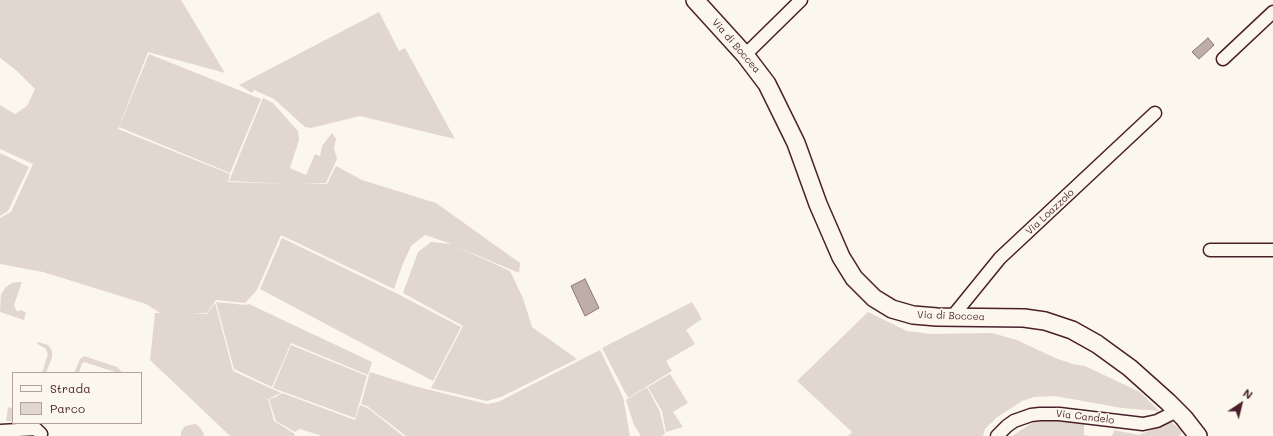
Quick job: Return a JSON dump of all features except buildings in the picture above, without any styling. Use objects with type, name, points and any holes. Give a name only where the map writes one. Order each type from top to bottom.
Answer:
[{"type":"main road","name":"Via di Boccea","points":[[695,0],[759,72],[792,136],[841,257],[854,278],[874,298],[892,309],[905,314],[921,316],[1024,318],[1045,321],[1072,330],[1092,341],[1122,362],[1159,393],[1177,411],[1198,436]]},
{"type":"street","points":[[745,55],[801,0]]},
{"type":"street","points":[[1223,59],[1273,12]]},
{"type":"street","name":"Via Loazzolo","points":[[952,317],[1000,258],[1154,113]]},
{"type":"street","points":[[1210,250],[1273,250]]},
{"type":"street","name":"Via Candelo","points":[[997,436],[1014,421],[1031,415],[1059,414],[1143,424],[1157,421],[1177,411]]},
{"type":"street","points":[[0,431],[36,429],[40,435]]},
{"type":"green space","points":[[0,0],[181,0],[225,73],[148,52],[118,129],[230,174],[228,182],[289,184],[229,181],[263,98],[273,103],[298,131],[299,140],[290,168],[306,175],[315,154],[320,156],[322,146],[332,133],[336,139],[334,148],[337,159],[326,183],[304,184],[327,184],[336,166],[362,180],[436,203],[520,263],[519,273],[455,246],[510,271],[523,298],[532,327],[577,359],[501,397],[487,401],[431,388],[463,326],[403,293],[418,252],[431,242],[452,244],[425,235],[411,246],[394,289],[281,235],[257,290],[245,303],[216,300],[207,313],[192,314],[207,314],[215,303],[233,371],[281,393],[268,399],[274,421],[295,434],[294,436],[230,436],[150,360],[155,313],[160,313],[146,304],[43,272],[0,264],[0,218],[11,212],[33,164],[0,149],[0,105],[15,114],[27,106],[35,89],[16,70],[0,58]]},
{"type":"green space","points":[[379,12],[399,51],[405,48],[455,139],[360,116],[311,128],[305,127],[274,99],[254,90],[252,93],[239,85]]},
{"type":"green space","points":[[149,54],[261,99],[230,173],[119,127]]},
{"type":"green space","points":[[0,153],[29,167],[8,211],[0,216]]},
{"type":"green space","points":[[282,238],[396,293],[461,327],[433,381],[260,289]]},
{"type":"green space","points":[[17,282],[22,282],[14,305],[18,312],[20,310],[26,312],[24,320],[0,312],[1,294],[6,287]]},
{"type":"green space","points":[[216,302],[249,304],[372,362],[368,375],[291,343],[272,387],[234,369]]},
{"type":"green space","points":[[692,302],[702,319],[686,330],[695,344],[666,361],[672,371],[628,398],[602,348]]},
{"type":"green space","points":[[868,312],[907,331],[931,334],[992,333],[1017,340],[1055,358],[1085,366],[1140,392],[1159,411],[1122,408],[1055,396],[1034,397],[1022,401],[996,418],[985,429],[983,436],[848,436],[852,432],[797,381]]},
{"type":"green space","points":[[38,342],[48,345],[52,350],[52,357],[46,372],[42,372],[48,354],[45,348],[37,344]]},
{"type":"green space","points":[[291,345],[367,376],[355,418],[273,388]]},
{"type":"green space","points":[[600,350],[623,397],[630,436],[406,436],[367,406],[361,404],[370,372],[414,386],[487,404],[498,402]]},
{"type":"green space","points":[[84,356],[117,367],[122,372],[115,372],[84,362],[82,363],[79,372],[74,372],[80,359]]},
{"type":"green space","points":[[670,374],[688,403],[673,412],[683,427],[666,432],[662,411],[648,387]]},
{"type":"green space","points":[[647,387],[660,412],[665,433],[662,436],[641,436],[634,425],[626,400]]},
{"type":"green space","points":[[282,393],[355,420],[360,405],[369,409],[403,436],[322,436],[300,429],[295,432],[276,421],[272,409],[269,399]]},
{"type":"green space","points":[[8,407],[12,409],[12,421],[6,421]]},
{"type":"green space","points":[[1167,418],[1182,431],[1180,436],[1112,436],[1114,430],[1139,435],[1156,428]]},
{"type":"green space","points":[[1055,419],[1084,424],[1084,435],[1091,436],[1012,436],[1032,423]]},
{"type":"green space","points":[[196,424],[204,434],[203,436],[181,436],[181,432],[184,427]]},
{"type":"shaded area","points":[[1208,38],[1214,45],[1199,59],[1192,52]]},
{"type":"shaded area","points":[[585,279],[599,308],[585,316],[571,286]]}]
